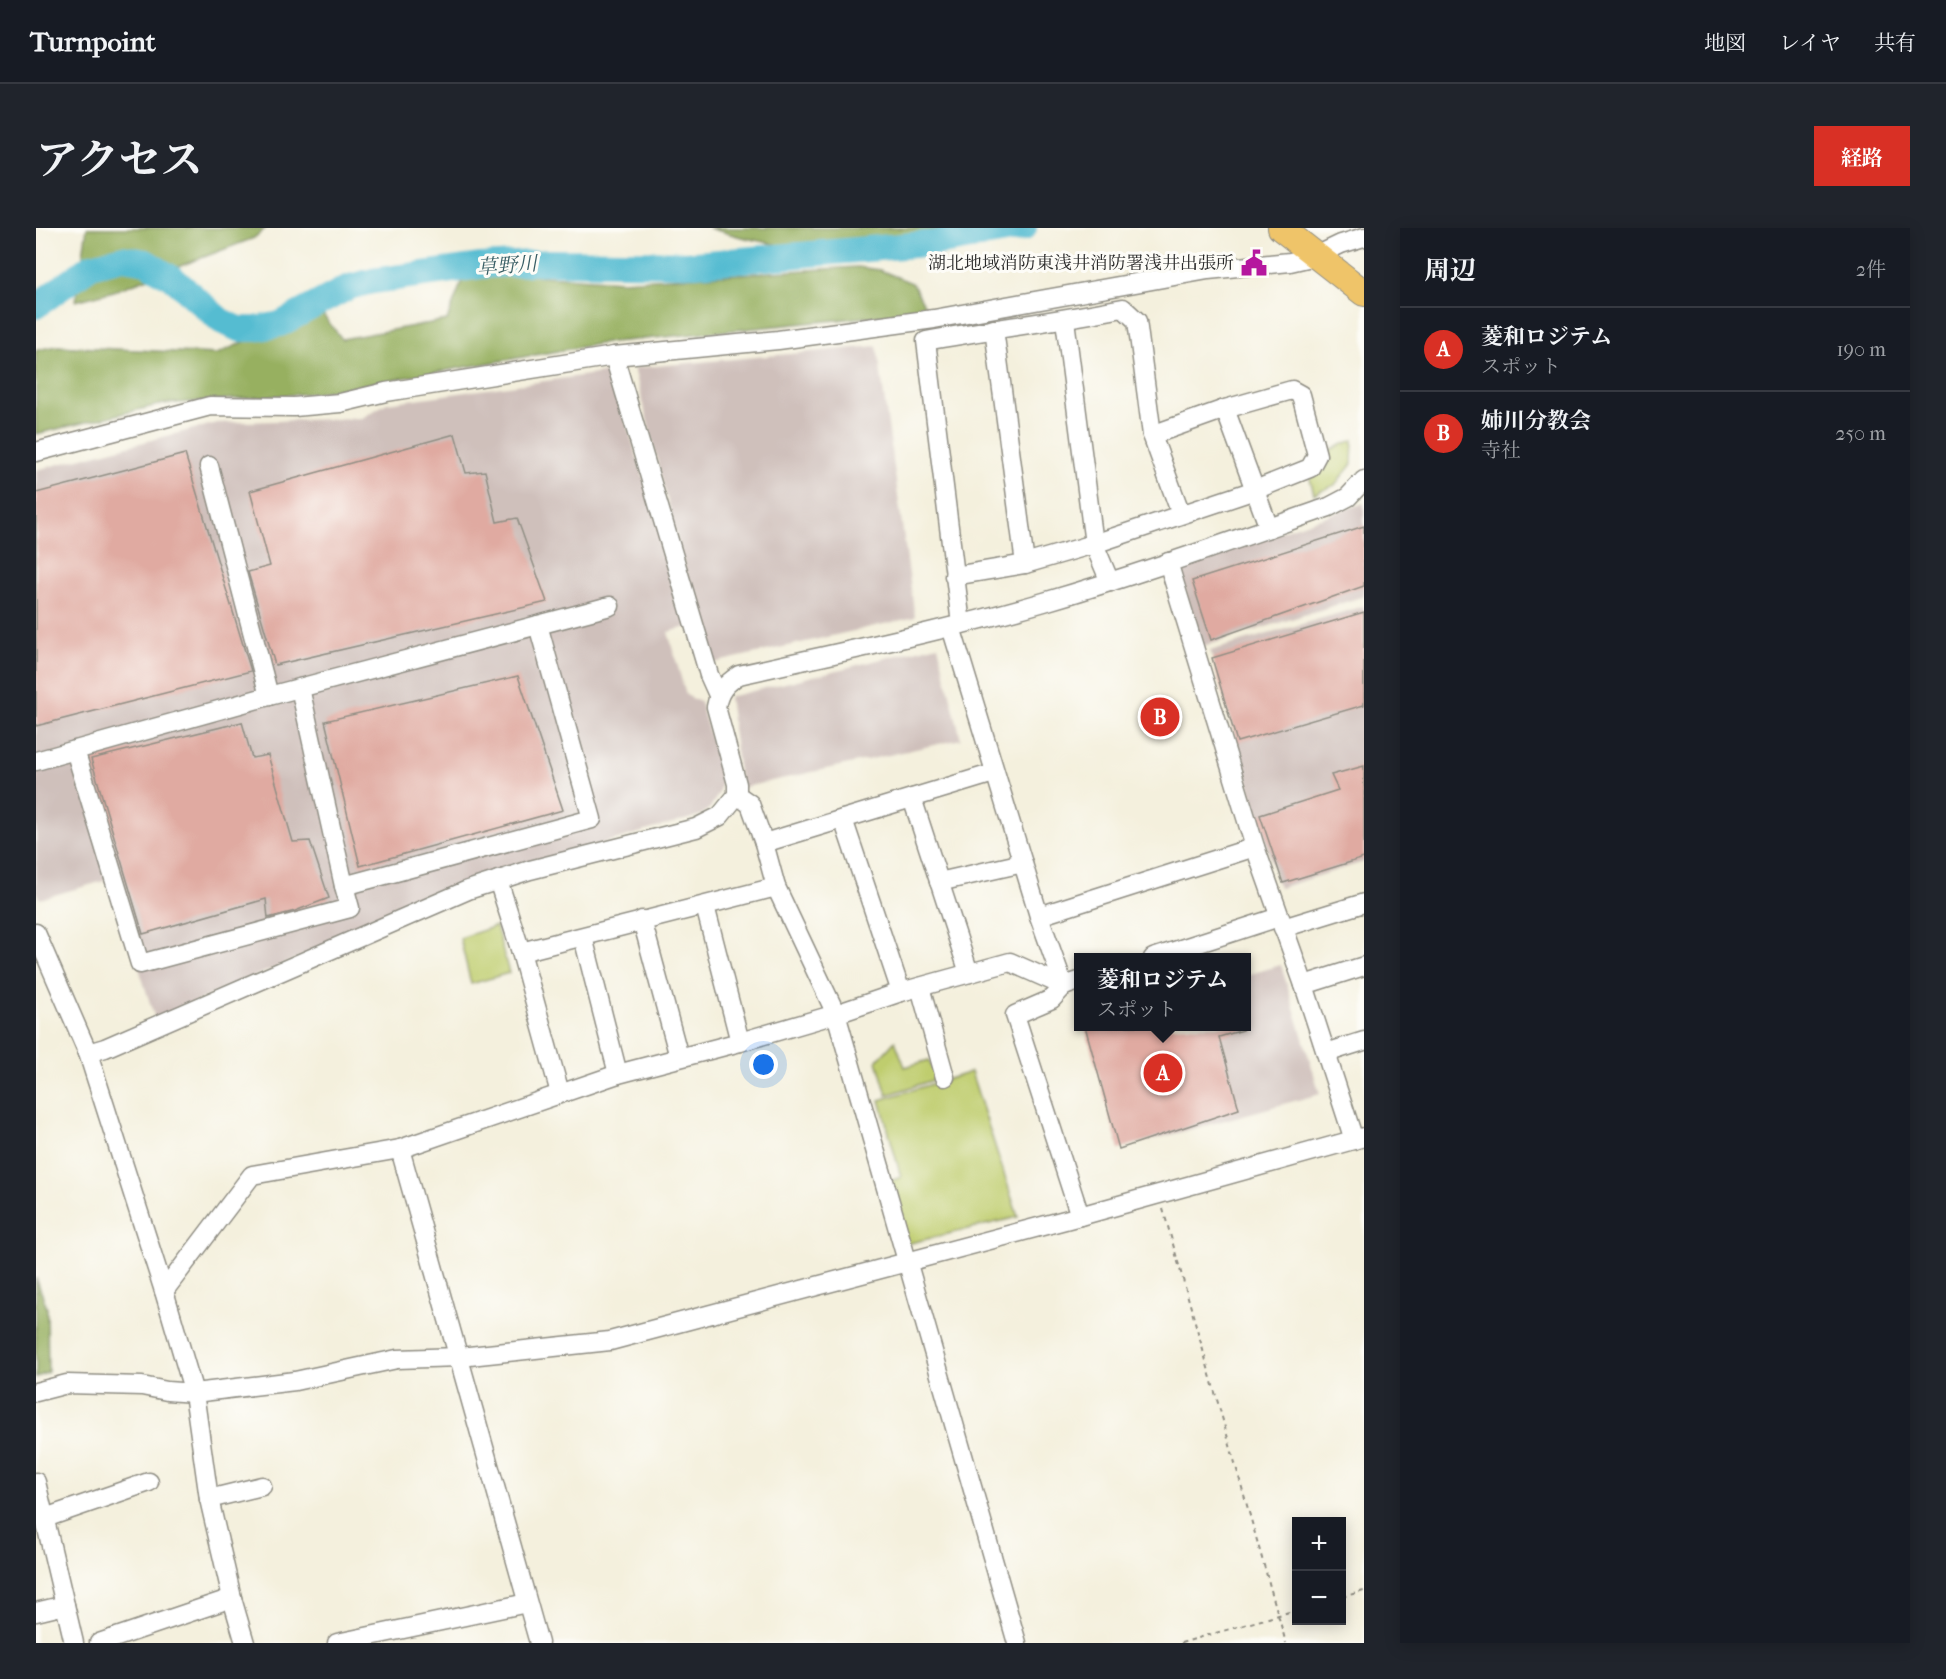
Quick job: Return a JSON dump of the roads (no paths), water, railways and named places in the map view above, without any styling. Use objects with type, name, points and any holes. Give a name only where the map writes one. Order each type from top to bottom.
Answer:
[{"type":"highway","points":[[1281,228],[1364,293]]},
{"type":"street","points":[[36,452],[210,405],[294,407],[340,403],[386,392],[614,356],[778,340],[934,319],[1208,270],[1290,262],[1311,252],[1364,237]]},
{"type":"street","points":[[1071,983],[1039,916],[994,773],[956,625],[954,576],[926,342],[994,329],[1065,320],[1123,308],[1137,321],[1152,435],[1180,514]]},
{"type":"street","points":[[1065,320],[1094,544],[1110,582]]},
{"type":"street","points":[[994,329],[1025,564]]},
{"type":"street","points":[[614,356],[709,675],[718,695]]},
{"type":"street","points":[[954,576],[1025,564],[1094,544],[1255,490],[1310,468],[1317,455],[1301,395],[1292,390],[1226,409],[1152,435]]},
{"type":"street","points":[[1226,409],[1269,528]]},
{"type":"street","points":[[209,466],[268,696]]},
{"type":"street","points":[[88,1053],[468,890],[530,870],[696,828],[720,816],[737,795],[737,784],[716,707],[718,695],[727,683],[739,675],[956,625],[1042,603],[1110,582],[1329,507],[1348,497],[1364,480]]},
{"type":"street","points":[[36,1392],[67,1384],[142,1386],[194,1393],[295,1381],[398,1359],[460,1357],[610,1341],[1159,1195],[1359,1138],[1326,1053],[1255,847],[1168,562]]},
{"type":"street","points":[[36,761],[268,696],[610,606]]},
{"type":"street","points":[[345,886],[592,819],[538,625]]},
{"type":"street","points":[[75,750],[140,964],[350,908],[300,688]]},
{"type":"street","points":[[764,843],[994,773]]},
{"type":"street","points":[[737,795],[750,804],[777,886],[836,1014],[1017,1643]]},
{"type":"street","points":[[912,798],[969,974]]},
{"type":"street","points":[[843,819],[901,992]]},
{"type":"street","points":[[1039,916],[1255,847]]},
{"type":"street","points":[[939,882],[1023,863]]},
{"type":"street","points":[[498,880],[521,952],[560,1093]]},
{"type":"street","points":[[521,952],[777,886]]},
{"type":"street","points":[[1168,953],[1364,903]]},
{"type":"street","points":[[705,906],[740,1042]]},
{"type":"street","points":[[642,920],[679,1057]]},
{"type":"street","points":[[36,933],[88,1053],[164,1291],[194,1393],[209,1499],[245,1643]]},
{"type":"street","points":[[583,937],[618,1074]]},
{"type":"street","points":[[164,1291],[252,1175],[400,1149],[618,1074],[740,1042],[901,992],[1010,962],[1071,983]]},
{"type":"street","points":[[1304,985],[1364,966]]},
{"type":"street","points":[[1071,983],[1052,999],[1015,1015],[1080,1216]]},
{"type":"street","points":[[920,987],[945,1077]]},
{"type":"street","points":[[1326,1053],[1364,1041]]},
{"type":"street","points":[[400,1149],[539,1643]]},
{"type":"street","points":[[36,1482],[41,1513],[74,1643]]},
{"type":"street","points":[[41,1513],[149,1482]]},
{"type":"street","points":[[209,1499],[262,1486]]},
{"type":"street","points":[[99,1643],[232,1598]]},
{"type":"street","points":[[337,1643],[527,1603]]},
{"type":"street","points":[[36,1612],[65,1605]]},
{"type":"waterway","name":"草野川","points":[[36,306],[91,266],[123,258],[146,262],[175,280],[221,321],[239,329],[256,329],[280,324],[349,287],[373,281],[481,266],[548,262],[696,264],[936,243],[1024,228]]},
{"type":"place","name":"湖北地域消防東浅井消防署浅井出張所","points":[[1254,263]]},
{"type":"place","name":"姉川分教会","points":[[1160,717]]},
{"type":"place","name":"菱和ロジテム","points":[[1163,1073]]}]
